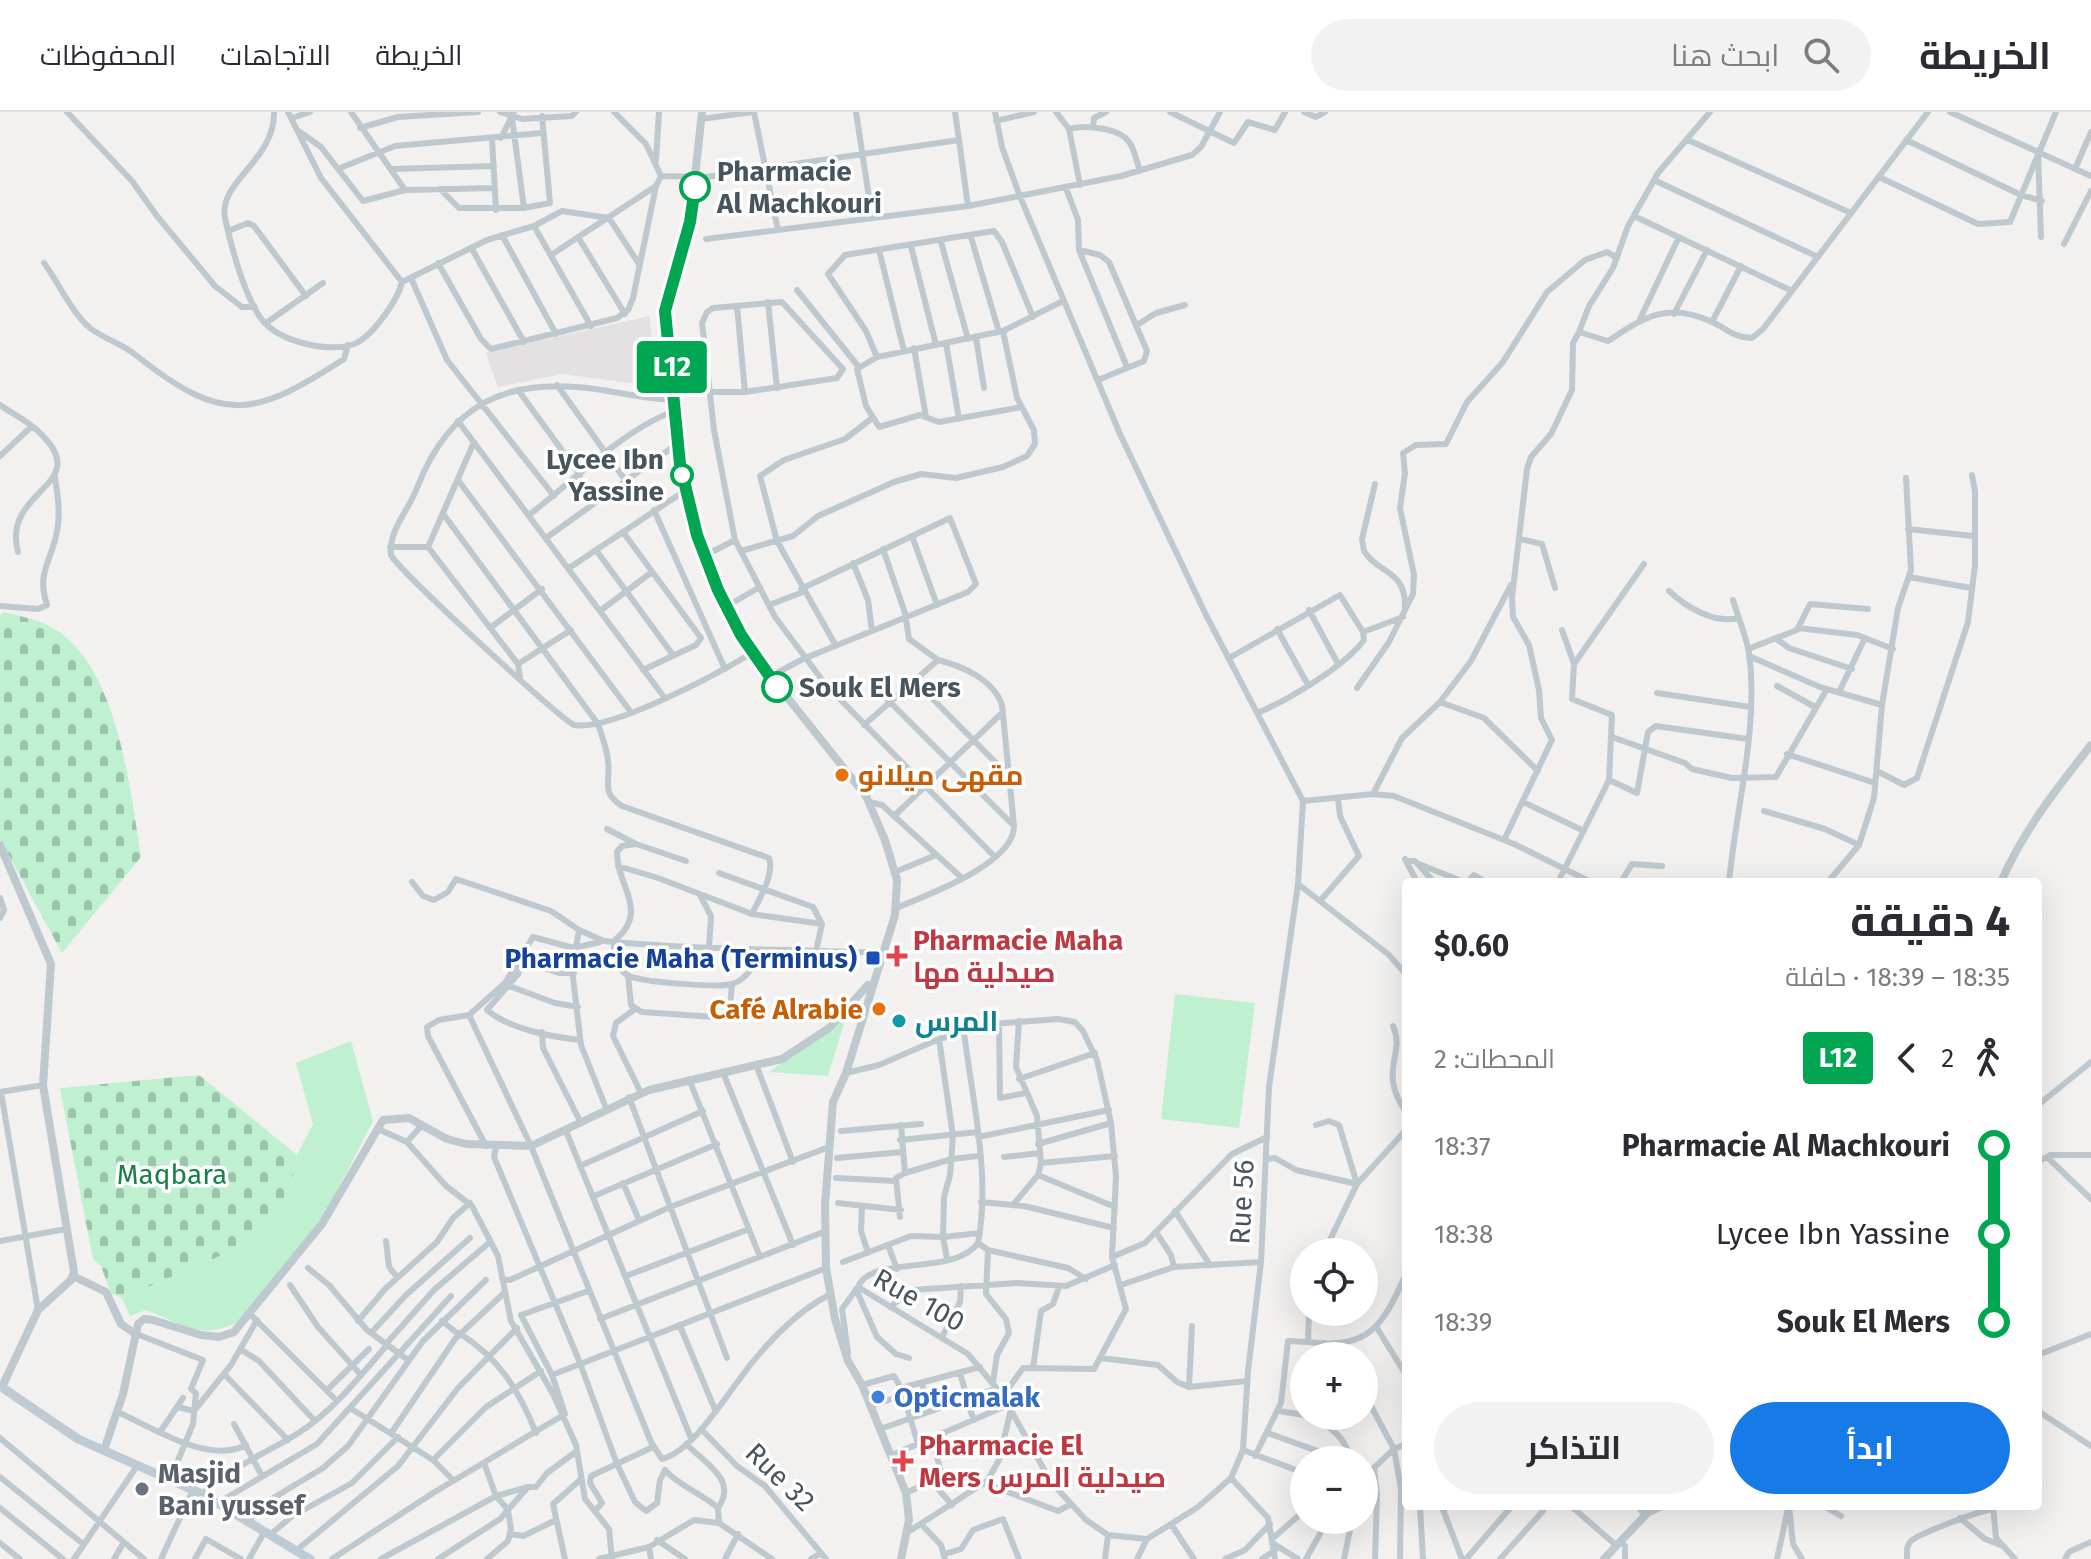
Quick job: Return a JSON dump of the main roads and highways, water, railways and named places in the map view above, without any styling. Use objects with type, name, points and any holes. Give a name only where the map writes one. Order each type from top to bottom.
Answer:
[{"type":"main road","points":[[1,1387],[62,1429],[198,1492],[310,1559]]},
{"type":"place","name":"Pharmacie Al Machkouri","points":[[695,187]]},
{"type":"place","name":"Lycee Ibn Yassine","points":[[682,475]]},
{"type":"place","name":"Souk El Mers","points":[[777,687]]},
{"type":"place","name":"مقهى ميلانو","points":[[842,775]]},
{"type":"place","name":"Pharmacie Maha صيدلية مها","points":[[897,956]]},
{"type":"place","name":"Pharmacie Maha (Terminus)","points":[[873,958]]},
{"type":"place","name":"Café Alrabie","points":[[879,1009]]},
{"type":"place","name":"المرس","points":[[899,1021]]},
{"type":"place","name":"Opticmalak","points":[[878,1397]]},
{"type":"place","name":"Pharmacie El Mers صيدلية المرس","points":[[903,1461]]},
{"type":"place","name":"Masjid Bani yussef","points":[[142,1489]]},
{"type":"park label","name":"Maqbara","points":[[172,1174]]}]
